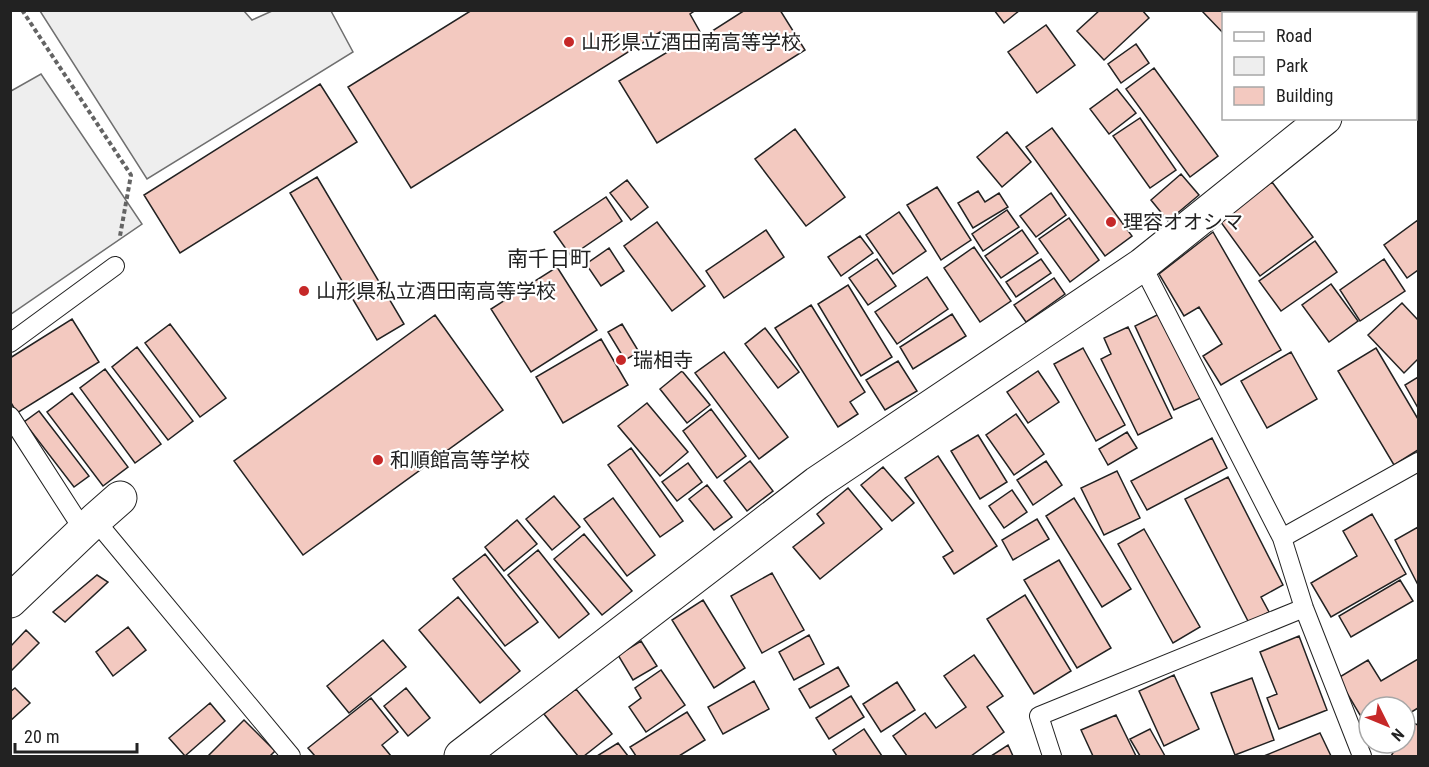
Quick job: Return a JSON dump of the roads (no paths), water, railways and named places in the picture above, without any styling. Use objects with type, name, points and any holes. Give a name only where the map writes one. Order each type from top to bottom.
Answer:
[{"type":"street","points":[[461,756],[817,483],[1142,265],[1323,120]]},
{"type":"street","points":[[10,601],[120,498]]},
{"type":"lane","points":[[1142,265],[1281,538],[1305,608],[1362,756]]},
{"type":"lane","points":[[10,343],[115,266]]},
{"type":"lane","points":[[10,416],[89,526],[291,756]]},
{"type":"lane","points":[[1281,538],[1419,462]]},
{"type":"lane","points":[[1052,756],[1039,716],[1305,608]]},
{"type":"place","name":"山形県立酒田南高等学校","points":[[569,42]]},
{"type":"place","name":"理容オオシマ","points":[[1111,222]]},
{"type":"place","name":"山形県私立酒田南高等学校","points":[[304,291]]},
{"type":"place","name":"瑞相寺","points":[[621,360]]},
{"type":"place","name":"和順館高等学校","points":[[378,460]]},
{"type":"district","name":"南千日町","points":[[549,259]]}]
